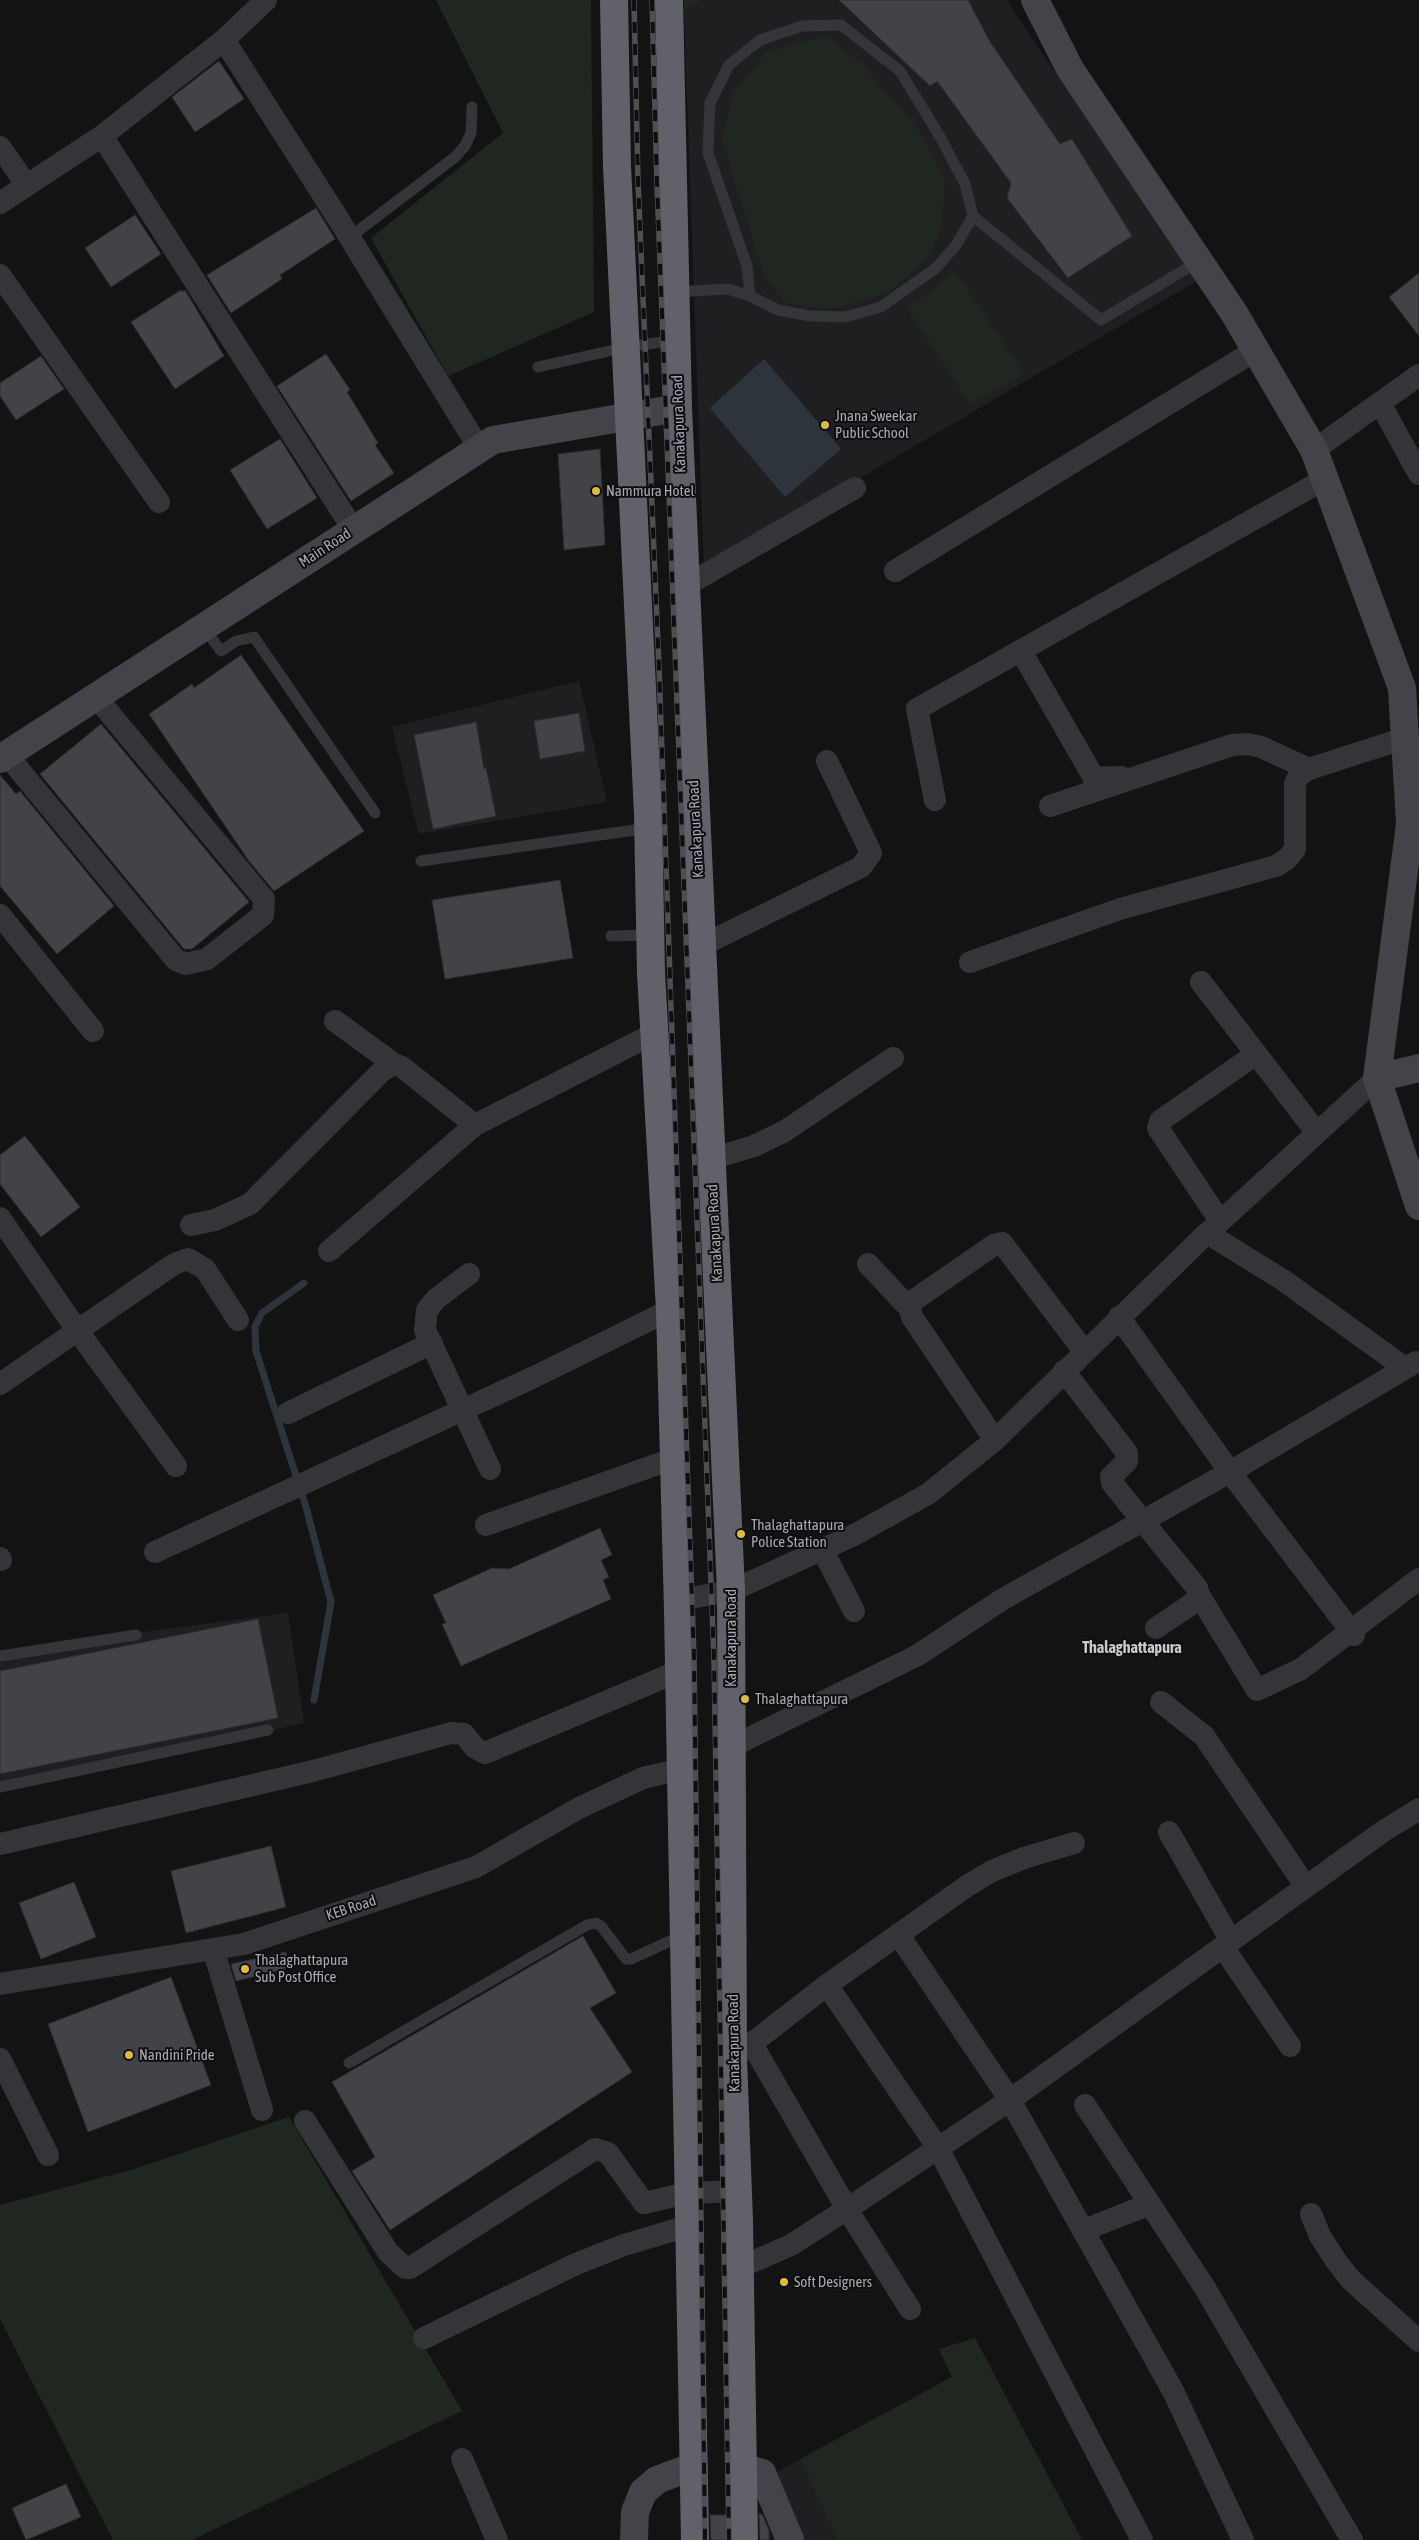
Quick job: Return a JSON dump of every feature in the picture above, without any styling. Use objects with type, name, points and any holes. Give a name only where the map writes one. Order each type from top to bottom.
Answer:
[{"type":"highway","points":[[614,0],[617,166],[631,416],[648,828],[653,1034],[670,1310],[672,1459],[678,1600],[687,2193],[695,2540]]},
{"type":"highway","name":"Kanakapura Road","points":[[669,0],[678,408],[731,1591],[731,1748],[743,2051],[738,2191],[738,2263],[744,2540]]},
{"type":"street","points":[[0,203],[102,136],[224,40],[266,0]]},
{"type":"street","points":[[1036,0],[1070,69],[1234,313],[1314,450],[1402,688],[1410,824],[1377,1078],[1419,1206]]},
{"type":"street","points":[[224,40],[350,237],[479,448]]},
{"type":"street","points":[[102,136],[353,530]]},
{"type":"street","points":[[0,147],[27,185]]},
{"type":"street","points":[[0,275],[160,502]]},
{"type":"street","points":[[895,571],[1256,350]]},
{"type":"street","points":[[1314,450],[1419,375]]},
{"type":"street","points":[[1380,403],[1419,474]]},
{"type":"street","name":"Main Road","points":[[3,757],[492,440],[678,408]]},
{"type":"street","points":[[935,800],[917,709],[1324,479]]},
{"type":"street","points":[[685,586],[855,488]]},
{"type":"street","points":[[1021,651],[1094,778],[1136,776]]},
{"type":"street","points":[[3,757],[176,960],[186,964],[206,959],[263,915],[264,899],[96,697]]},
{"type":"street","points":[[970,962],[1120,909],[1276,866],[1288,858],[1294,849],[1295,784],[1299,776],[1309,769],[1405,738]]},
{"type":"street","points":[[1050,806],[1232,745],[1247,744],[1261,747],[1309,769]]},
{"type":"street","points":[[702,946],[861,867],[872,853],[826,761]]},
{"type":"street","points":[[0,915],[93,1031]]},
{"type":"street","points":[[1201,982],[1317,1133]]},
{"type":"street","points":[[335,1021],[394,1064],[402,1067],[476,1125]]},
{"type":"street","points":[[329,1250],[476,1125],[653,1034]]},
{"type":"street","points":[[731,1748],[918,1655],[1003,1599],[1230,1472],[1412,1364],[1283,1280],[1214,1227],[1158,1128],[1160,1120],[1256,1054]]},
{"type":"street","points":[[711,1159],[754,1146],[785,1131],[893,1058]]},
{"type":"street","points":[[191,1226],[215,1220],[250,1204],[383,1070],[394,1064]]},
{"type":"street","points":[[678,1600],[731,1591],[856,1534],[928,1494],[996,1440],[1084,1351],[1214,1227],[1377,1078],[1419,1068]]},
{"type":"street","points":[[0,1218],[77,1330],[176,1466]]},
{"type":"street","points":[[910,1308],[914,1300],[994,1244],[1002,1243],[1084,1351]]},
{"type":"street","points":[[0,1384],[174,1264],[188,1259],[205,1269],[238,1320]]},
{"type":"street","points":[[868,1264],[910,1308],[912,1317],[996,1440]]},
{"type":"street","points":[[469,1274],[436,1299],[427,1310],[425,1330],[464,1409],[490,1469]]},
{"type":"street","points":[[155,1552],[297,1488],[670,1310]]},
{"type":"street","points":[[1120,1317],[1230,1472],[1352,1633]]},
{"type":"street","points":[[288,1413],[432,1343]]},
{"type":"street","points":[[1064,1371],[1127,1454],[1127,1461],[1111,1477],[1112,1484],[1144,1520],[1197,1588],[1257,1690],[1301,1669],[1352,1633],[1419,1579]]},
{"type":"street","points":[[486,1525],[672,1459]]},
{"type":"street","points":[[822,1549],[854,1612]]},
{"type":"street","points":[[1156,1628],[1196,1601],[1199,1594]]},
{"type":"street","points":[[0,1844],[312,1771],[451,1733],[464,1734],[475,1748],[485,1753],[679,1671]]},
{"type":"street","points":[[1161,1702],[1204,1736],[1306,1887]]},
{"type":"street","name":"KEB Road","points":[[0,1984],[244,1944],[476,1867],[579,1808],[643,1778],[681,1769]]},
{"type":"street","points":[[738,2263],[750,2263],[791,2245],[847,2209],[1010,2100],[1382,1832],[1419,1809]]},
{"type":"street","points":[[1169,1832],[1227,1944],[1290,2046]]},
{"type":"street","points":[[910,2309],[743,2051],[827,1985],[898,1934],[992,1871],[1024,1858],[1074,1843]]},
{"type":"street","points":[[898,1934],[1010,2100],[1173,2390],[1243,2540]]},
{"type":"street","points":[[213,1949],[262,2110]]},
{"type":"street","points":[[827,1985],[938,2148],[1142,2540]]},
{"type":"street","points":[[0,2059],[48,2155]]},
{"type":"street","points":[[1085,2105],[1205,2288],[1352,2540]]},
{"type":"street","points":[[305,2121],[388,2252],[405,2268],[410,2268],[596,2149],[608,2153],[644,2203],[687,2193],[738,2191]]},
{"type":"street","points":[[1084,2230],[1150,2204]]},
{"type":"street","points":[[1311,2214],[1325,2244],[1352,2280],[1419,2340]]},
{"type":"street","points":[[424,2338],[583,2261],[624,2245],[688,2226]]},
{"type":"street","points":[[462,2459],[497,2540]]},
{"type":"street","points":[[634,2540],[634,2512],[643,2492],[657,2480],[694,2466]]},
{"type":"street","points":[[741,2467],[762,2473],[790,2540]]},
{"type":"lane","points":[[750,296],[747,266],[708,153],[710,103],[729,65],[760,40],[802,26],[841,24],[900,71],[939,135],[965,184],[973,216],[1101,320],[1199,261]]},
{"type":"lane","points":[[350,237],[454,158],[465,146],[471,133],[472,107]]},
{"type":"lane","points":[[676,292],[728,289],[750,296],[778,310],[810,316],[845,317],[881,307],[936,268],[957,244],[973,216]]},
{"type":"lane","points":[[538,367],[627,347],[677,340]]},
{"type":"lane","points":[[203,627],[221,652],[236,641],[254,637],[375,813]]},
{"type":"lane","points":[[421,861],[648,828]]},
{"type":"lane","points":[[611,936],[650,935]]},
{"type":"lane","points":[[0,1656],[136,1634]]},
{"type":"lane","points":[[0,1787],[268,1730]]},
{"type":"lane","points":[[349,2063],[588,1925],[596,1923],[601,1926],[626,1959],[631,1959],[683,1935]]},
{"type":"shaded area","points":[[436,0],[591,0],[594,312],[448,376],[371,238],[503,133]]},
{"type":"shaded area","points":[[684,0],[704,0],[684,11]]},
{"type":"shaded area","name":"Jnana Sweekar Public School","points":[[705,0],[1008,0],[1014,12],[1197,281],[704,569],[684,11]]},
{"type":"shaded area","points":[[826,36],[863,65],[919,131],[945,179],[942,226],[928,259],[888,293],[831,309],[784,303],[762,270],[722,139],[733,94],[766,52]]},
{"type":"shaded area","points":[[955,271],[1024,374],[970,404],[908,309]]},
{"type":"shaded area","points":[[764,359],[841,449],[785,497],[710,408]]},
{"type":"shaded area","points":[[579,681],[607,802],[419,834],[392,727]]},
{"type":"shaded area","points":[[288,1613],[304,1723],[0,1791],[0,1651]]},
{"type":"shaded area","points":[[289,2117],[462,2411],[192,2540],[113,2540],[0,2319],[0,2205],[134,2169]]},
{"type":"shaded area","points":[[975,2338],[1082,2540],[838,2540],[800,2459],[952,2377],[939,2349]]},
{"type":"shaded area","points":[[800,2459],[838,2540],[802,2540],[776,2473]]},
{"type":"building","points":[[839,0],[968,0],[990,42],[1060,144],[1072,139],[1132,236],[1068,278],[1007,198],[1011,183],[937,81],[930,86]]},
{"type":"building","points":[[219,61],[244,99],[195,132],[172,97]]},
{"type":"building","points":[[316,208],[335,239],[280,275],[282,279],[231,313],[207,275]]},
{"type":"building","points":[[135,215],[161,254],[111,287],[85,248]]},
{"type":"building","points":[[1419,273],[1419,336],[1389,297]]},
{"type":"building","points":[[181,290],[182,292],[185,290],[224,356],[175,389],[131,322]]},
{"type":"building","points":[[326,354],[350,390],[347,392],[378,443],[375,445],[394,473],[351,501],[277,386]]},
{"type":"building","points":[[41,356],[64,389],[16,420],[0,396],[0,383]]},
{"type":"building","points":[[280,439],[317,498],[267,529],[230,470]]},
{"type":"building","points":[[600,449],[605,545],[564,550],[558,454]]},
{"type":"building","points":[[241,655],[364,831],[274,891],[249,861],[149,714],[192,684],[194,688]]},
{"type":"building","points":[[579,713],[585,751],[540,759],[534,721]]},
{"type":"building","points":[[476,722],[484,769],[486,768],[496,816],[433,829],[414,735]]},
{"type":"building","points":[[101,724],[249,902],[192,949],[184,949],[40,774]]},
{"type":"building","points":[[0,775],[16,794],[20,791],[114,906],[57,954],[0,886]]},
{"type":"building","points":[[560,880],[573,958],[445,979],[432,900]]},
{"type":"building","points":[[25,1136],[80,1207],[41,1237],[0,1184],[0,1155]]},
{"type":"building","points":[[600,1528],[612,1555],[601,1560],[609,1577],[603,1580],[611,1599],[461,1666],[442,1624],[446,1623],[433,1595],[492,1568],[509,1569]]},
{"type":"building","points":[[258,1619],[278,1718],[0,1774],[0,1671]]},
{"type":"building","points":[[271,1846],[286,1907],[186,1933],[171,1871]]},
{"type":"building","points":[[74,1882],[96,1937],[41,1959],[19,1903]]},
{"type":"building","points":[[583,1936],[616,1993],[590,2008],[632,2072],[390,2230],[352,2171],[375,2157],[332,2082]]},
{"type":"building","points":[[286,1952],[289,1968],[236,1981],[231,1964]]},
{"type":"building","name":"Nandini Pride","points":[[171,1977],[211,2085],[88,2132],[48,2024]]},
{"type":"building","points":[[66,2484],[81,2517],[26,2540],[12,2508]]},
{"type":"building","points":[[759,2514],[762,2514],[769,2530],[769,2540],[760,2540]]},
{"type":"building","points":[[710,2515],[728,2515],[728,2540],[711,2540]]},
{"type":"waterway","points":[[304,1283],[262,1313],[255,1327],[256,1351],[306,1507],[331,1602],[314,1700]]},
{"type":"railway","points":[[634,0],[638,182],[659,667],[694,1657],[705,2540]]},
{"type":"railway","points":[[652,0],[657,184],[714,1659],[729,2540]]},
{"type":"place","name":"Jnana Sweekar Public School","points":[[825,425]]},
{"type":"place","name":"Nammura Hotel","points":[[596,491]]},
{"type":"place","name":"Thalaghattapura Police Station","points":[[741,1534]]},
{"type":"place","name":"Thalaghattapura","points":[[745,1699]]},
{"type":"place","name":"Thalaghattapura Sub Post Office","points":[[245,1969]]},
{"type":"place","name":"Nandini Pride","points":[[129,2055]]},
{"type":"place","name":"Soft Designers","points":[[784,2282]]},
{"type":"district","name":"Thalaghattapura","points":[[1132,1648]]}]
